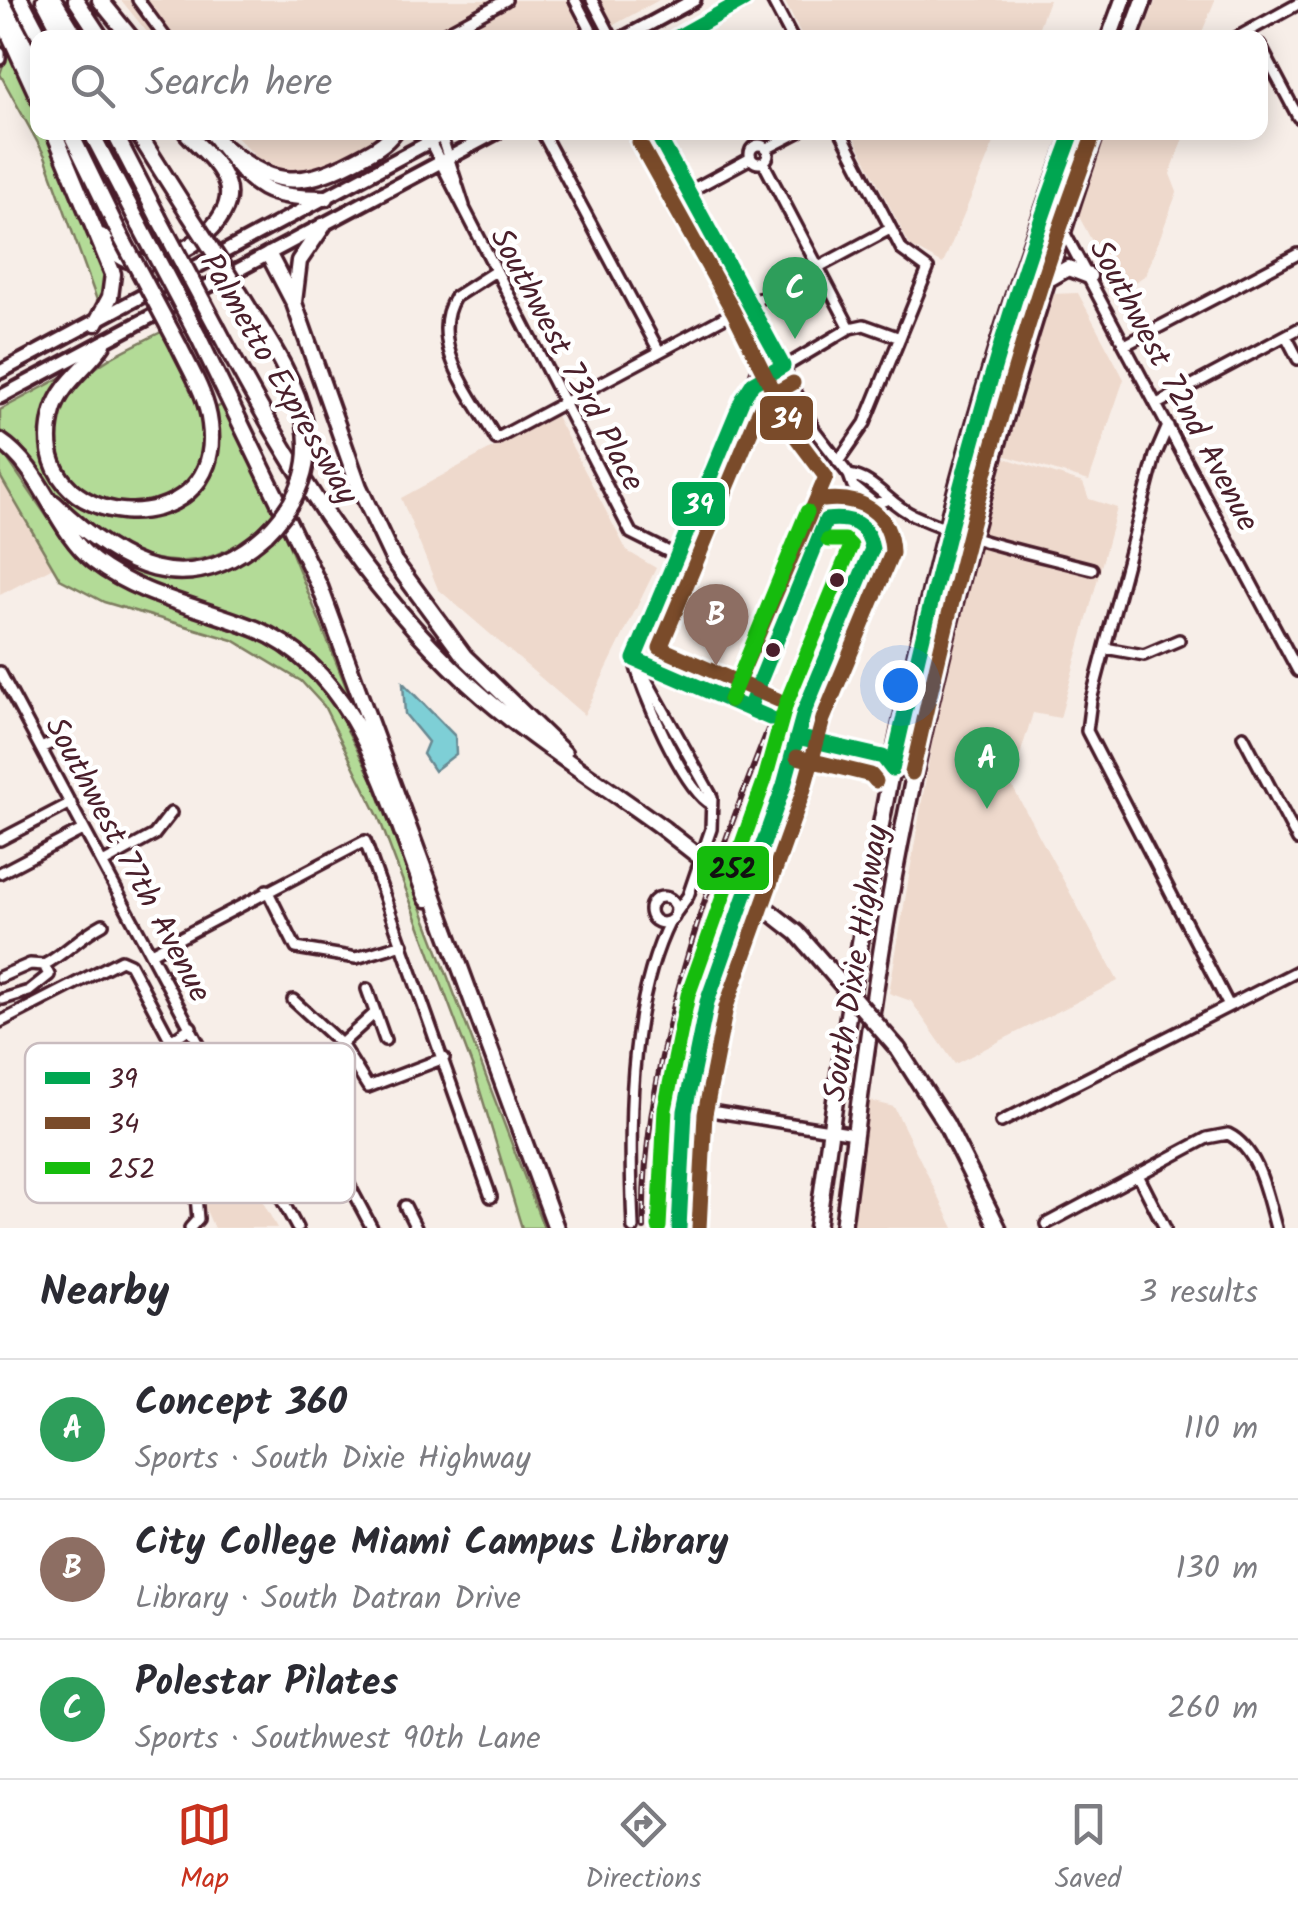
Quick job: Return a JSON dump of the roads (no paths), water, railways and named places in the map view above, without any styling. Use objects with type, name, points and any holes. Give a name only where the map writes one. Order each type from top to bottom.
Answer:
[{"type":"highway","points":[[1,0],[30,55]]},
{"type":"highway","points":[[21,0],[37,30]]},
{"type":"highway","points":[[44,0],[60,30]]},
{"type":"highway","points":[[54,0],[72,30]]},
{"type":"highway","points":[[76,0],[96,30]]},
{"type":"highway","points":[[100,0],[124,30]]},
{"type":"highway","points":[[1112,30],[1123,0]]},
{"type":"highway","points":[[1133,30],[1144,0]]},
{"type":"highway","points":[[0,14],[30,80]]},
{"type":"highway","points":[[58,140],[101,236],[114,279],[96,322]]},
{"type":"highway","points":[[74,140],[179,346],[208,415],[208,458],[195,482],[178,499],[129,514],[103,509],[75,492],[57,467],[50,441],[59,397],[104,344]]},
{"type":"highway","name":"Palmetto Expressway","points":[[95,140],[198,336],[320,587],[556,1228]]},
{"type":"highway","name":"Palmetto Expressway","points":[[118,140],[292,468],[370,577],[471,686],[546,747],[572,760],[713,863],[798,933],[898,1049],[946,1124],[998,1228]]},
{"type":"highway","points":[[43,492],[100,546],[128,562],[175,570],[212,564],[242,552],[266,534],[291,502],[301,477],[307,440],[302,402],[287,366],[142,140]]},
{"type":"highway","points":[[101,236],[122,258],[147,262],[218,225],[229,203],[226,181],[193,140]]},
{"type":"highway","points":[[216,140],[238,170],[260,189],[285,197],[326,198]]},
{"type":"highway","points":[[218,140],[259,172],[305,180],[327,174],[387,140]]},
{"type":"highway","points":[[948,530],[996,356],[1069,140]]},
{"type":"highway","name":"South Dixie Highway","points":[[843,1228],[878,976],[915,774],[972,538],[1062,230],[1093,140]]},
{"type":"highway","points":[[1053,181],[1054,206],[1062,230]]},
{"type":"highway","points":[[1041,218],[1054,259]]},
{"type":"highway","points":[[294,303],[300,261],[323,226]]},
{"type":"highway","points":[[269,254],[294,303],[358,487],[402,574],[471,664],[572,760]]},
{"type":"highway","points":[[1047,280],[1068,268],[1089,276]]},
{"type":"highway","points":[[0,441],[14,452],[66,532],[114,574],[267,634],[322,676],[349,713],[366,747],[453,954]]},
{"type":"highway","name":"South Dixie Highway","points":[[817,1228],[862,933],[892,769],[948,530]]},
{"type":"highway","points":[[862,933],[868,960],[878,976]]},
{"type":"main road","points":[[639,30],[694,0]]},
{"type":"main road","points":[[699,30],[744,0]]},
{"type":"main road","points":[[0,372],[428,140]]},
{"type":"main road","points":[[0,398],[482,140]]},
{"type":"main road","points":[[244,242],[269,254]]},
{"type":"street","points":[[138,0],[160,30]]},
{"type":"street","points":[[451,30],[506,0]]},
{"type":"street","points":[[575,0],[591,30]]},
{"type":"street","points":[[592,0],[608,30]]},
{"type":"street","points":[[772,0],[788,30]]},
{"type":"street","points":[[1259,30],[1298,4]]},
{"type":"street","points":[[1268,60],[1298,117]]},
{"type":"street","name":"Southwest 73rd Place","points":[[438,140],[467,219],[631,533],[675,555]]},
{"type":"street","points":[[546,140],[659,351]]},
{"type":"street","points":[[661,140],[751,302],[812,427],[850,474],[863,477],[886,500],[948,530],[1092,569]]},
{"type":"street","points":[[783,140],[766,149],[763,162],[850,328]]},
{"type":"street","points":[[838,462],[861,433],[928,268],[906,256],[845,140]]},
{"type":"street","points":[[751,158],[752,141],[766,149]]},
{"type":"street","points":[[690,190],[751,158],[763,162]]},
{"type":"street","points":[[494,272],[463,289],[449,306],[444,330],[455,364],[496,438],[890,229]]},
{"type":"street","name":"Southwest 72nd Avenue","points":[[1062,230],[1293,650],[1298,671]]},
{"type":"street","points":[[1125,345],[1298,254]]},
{"type":"street","points":[[754,383],[850,328],[864,325],[900,338]]},
{"type":"street","points":[[1157,404],[1298,329]]},
{"type":"street","points":[[1286,336],[1298,359]]},
{"type":"street","points":[[632,1228],[629,1113],[661,940],[688,896],[688,885],[710,829],[711,804],[698,794],[683,756],[638,680],[634,658],[675,555],[754,383],[754,368],[769,337]]},
{"type":"street","points":[[1168,426],[1157,451],[1088,712],[1090,740],[1228,1004]]},
{"type":"street","points":[[1105,648],[1144,655],[1179,640]]},
{"type":"street","points":[[634,658],[672,675]]},
{"type":"street","name":"Southwest 77th Avenue","points":[[0,672],[200,1043]]},
{"type":"street","points":[[0,700],[12,694]]},
{"type":"street","points":[[767,716],[822,754],[915,774]]},
{"type":"street","points":[[798,737],[813,736],[837,748],[884,757],[892,769]]},
{"type":"street","points":[[1243,736],[1298,840]]},
{"type":"street","points":[[42,748],[56,741]]},
{"type":"street","points":[[695,1223],[698,1109],[724,984],[797,780],[822,754]]},
{"type":"street","points":[[0,840],[71,804]]},
{"type":"street","points":[[103,863],[154,835],[171,813]]},
{"type":"street","points":[[0,873],[84,828]]},
{"type":"street","points":[[151,953],[366,842],[490,1197]]},
{"type":"street","points":[[661,940],[652,904],[688,885]]},
{"type":"street","points":[[267,890],[296,948],[356,958],[404,944]]},
{"type":"street","points":[[667,898],[673,917]]},
{"type":"street","points":[[654,920],[673,917]]},
{"type":"street","points":[[0,977],[30,964],[44,965],[63,955],[75,938],[104,924]]},
{"type":"street","points":[[0,1022],[122,960],[130,964],[171,1041],[191,1027]]},
{"type":"street","points":[[1,998],[12,999],[47,980],[44,965]]},
{"type":"street","points":[[1000,1122],[1228,1004],[1297,973]]},
{"type":"street","points":[[367,989],[385,1040]]},
{"type":"street","points":[[293,1000],[339,1043]]},
{"type":"street","points":[[341,1043],[375,1013]]},
{"type":"street","points":[[355,1067],[368,1087],[444,1058]]},
{"type":"street","points":[[698,1109],[855,1134]]},
{"type":"street","points":[[1046,1224],[1207,1138],[1228,1134],[1242,1144],[1266,1188],[1276,1228]]},
{"type":"street","points":[[1138,1175],[1164,1228]]},
{"type":"street","points":[[355,1196],[372,1228]]},
{"type":"street","points":[[190,1228],[198,1219],[197,1203]]},
{"type":"street","name":"Southwest 77th Avenue","points":[[284,1203],[297,1228]]},
{"type":"street","points":[[405,1206],[416,1228]]},
{"type":"water","points":[[403,683],[455,736],[456,754],[434,771],[423,754],[428,742],[405,714]]},
{"type":"tunnel","points":[[672,675],[767,716]]},
{"type":"railway","points":[[659,1228],[661,1177],[671,1109],[689,1017],[709,944],[784,727],[871,515]]},
{"type":"railway","points":[[644,1228],[646,1160],[655,1090],[690,946],[713,875],[790,675]]},
{"type":"place","name":"Polestar Pilates","points":[[795,339]]},
{"type":"place","name":"City College Miami Campus Library","points":[[716,666]]},
{"type":"place","name":"Concept 360","points":[[987,809]]}]
